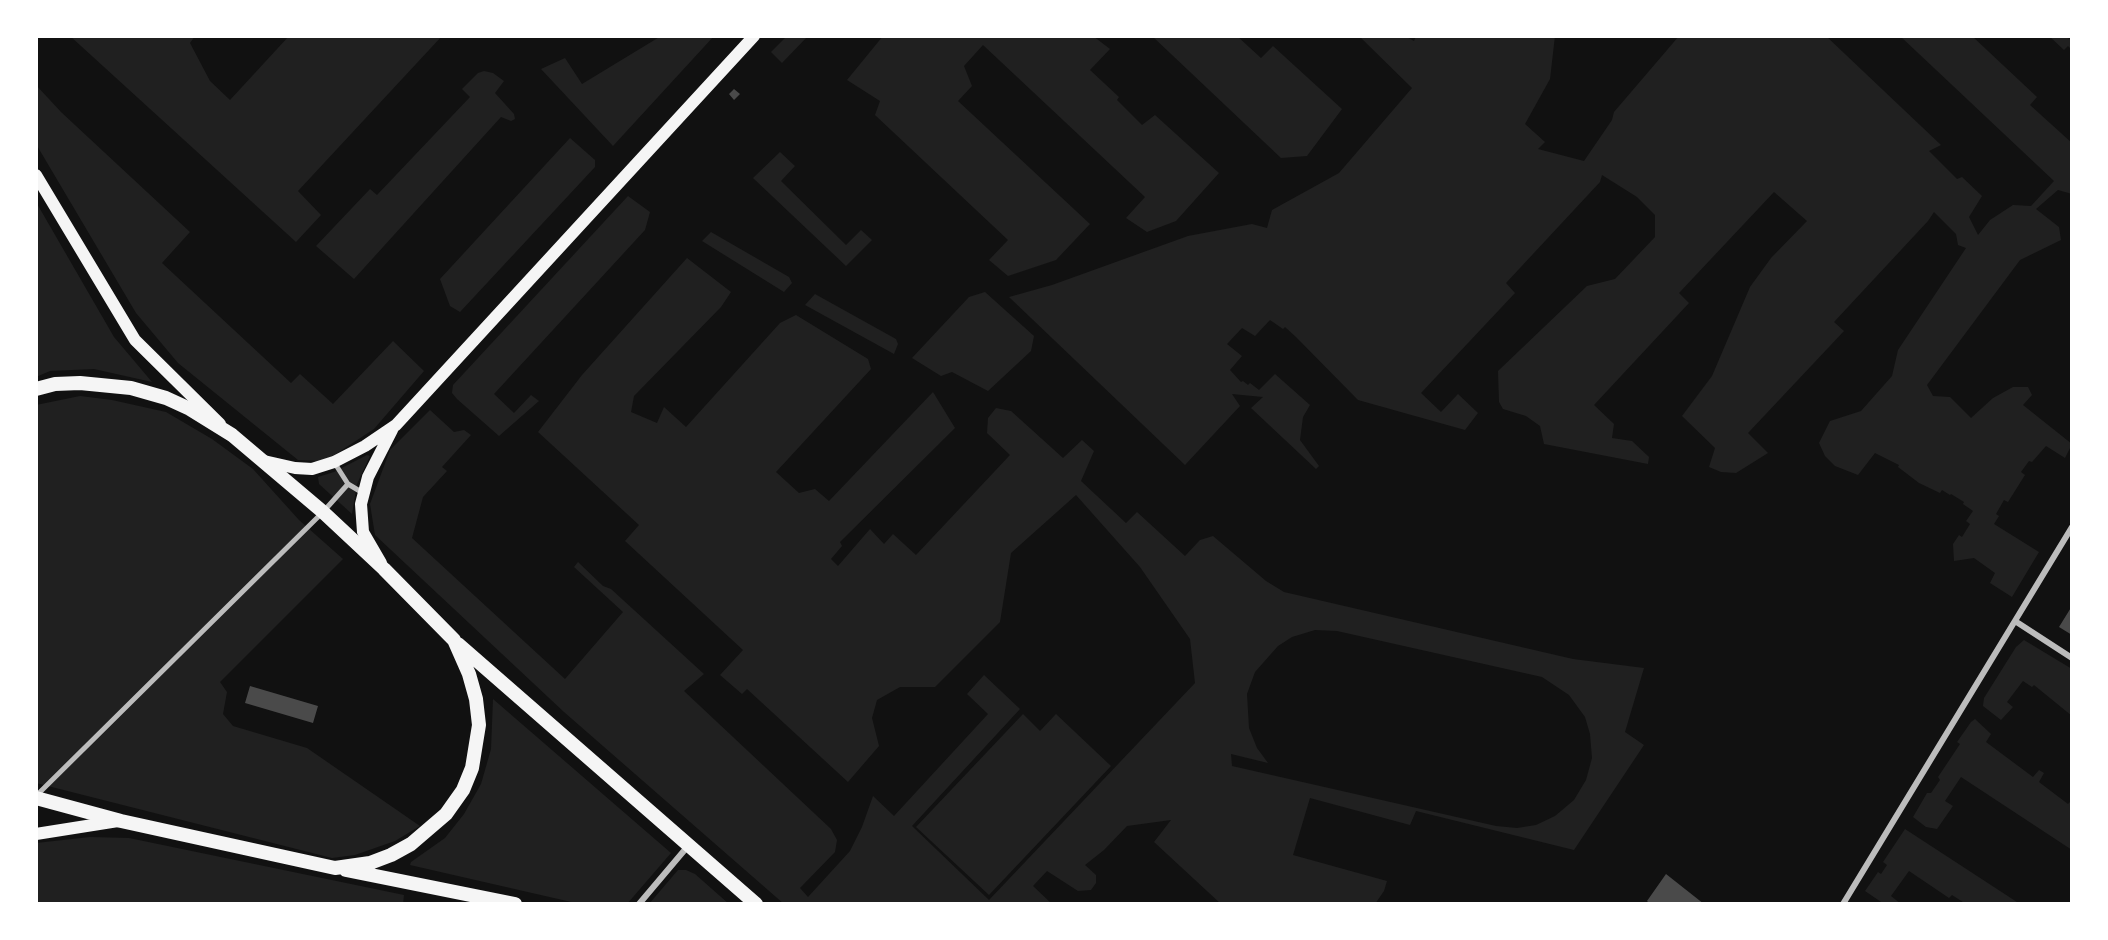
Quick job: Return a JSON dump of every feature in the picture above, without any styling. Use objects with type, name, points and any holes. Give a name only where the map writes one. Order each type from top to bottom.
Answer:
[{"type":"main road","points":[[384,569],[363,532],[361,516],[363,493],[377,456],[396,425],[754,36]]},
{"type":"main road","points":[[36,175],[135,340],[232,435],[323,512],[384,569],[454,640],[756,904]]},
{"type":"main road","points":[[36,389],[55,384],[80,383],[131,388],[166,398],[190,409],[232,435]]},
{"type":"main road","points":[[264,461],[295,468],[312,469],[334,462],[365,446],[396,425]]},
{"type":"main road","points":[[335,868],[370,863],[411,844],[446,814],[463,790],[475,757],[479,725],[476,699],[469,674],[454,640]]},
{"type":"main road","points":[[36,797],[121,821],[335,868],[515,904]]},
{"type":"main road","points":[[36,834],[121,821]]},
{"type":"street","points":[[334,462],[348,484],[363,493]]},
{"type":"street","points":[[36,797],[323,512],[348,484]]},
{"type":"street","points":[[1843,904],[2072,528]]},
{"type":"street","points":[[2015,621],[2072,658]]},
{"type":"street","points":[[639,904],[688,845]]},
{"type":"shaded area","points":[[70,36],[195,36],[190,43],[210,81],[230,100],[289,36],[442,36],[298,191],[321,215],[296,242]]},
{"type":"shaded area","points":[[661,36],[714,36],[613,146],[541,69],[565,58],[582,84]]},
{"type":"shaded area","points":[[787,36],[808,36],[782,63],[771,52]]},
{"type":"shaded area","points":[[883,36],[1093,36],[1110,49],[1090,70],[1119,97],[1117,100],[1142,125],[1155,115],[1219,173],[1176,221],[1147,232],[1126,218],[1145,197],[983,45],[964,66],[972,86],[958,101],[1090,224],[1056,260],[1008,276],[989,260],[1008,240],[875,115],[880,101],[847,80]]},
{"type":"shaded area","points":[[1152,36],[1237,36],[1261,58],[1273,46],[1342,109],[1307,156],[1281,158]]},
{"type":"shaded area","points":[[1359,36],[1405,36],[1414,41],[1416,36],[1555,36],[1550,79],[1525,124],[1545,142],[1538,149],[1584,161],[1612,120],[1614,112],[1679,36],[1826,36],[1941,145],[1929,151],[1957,179],[1962,177],[1982,196],[1969,217],[1978,235],[1990,220],[2013,205],[2031,206],[2054,181],[1900,36],[1972,36],[2037,97],[2030,105],[2072,143],[2072,194],[2058,190],[2036,209],[2059,227],[2061,240],[2020,260],[1927,385],[1933,396],[1950,397],[1971,418],[1993,398],[2013,387],[2028,387],[2032,395],[2023,405],[2072,444],[2065,458],[2046,446],[2032,462],[2029,461],[2021,472],[2025,475],[2008,502],[2004,500],[1996,514],[1999,516],[1994,524],[2039,552],[2012,597],[1990,583],[1995,573],[1974,558],[1954,561],[1953,544],[1959,535],[1962,537],[1970,524],[1966,521],[1973,511],[1963,504],[1964,502],[1942,490],[1940,493],[1919,483],[1898,467],[1899,465],[1875,453],[1858,475],[1835,466],[1825,456],[1819,443],[1830,421],[1861,411],[1892,376],[1898,350],[1966,248],[1958,245],[1956,234],[1934,212],[1834,322],[1844,331],[1748,433],[1768,453],[1736,473],[1721,472],[1709,467],[1715,448],[1682,416],[1712,376],[1750,287],[1771,258],[1807,221],[1774,192],[1679,293],[1689,303],[1594,405],[1614,424],[1612,438],[1632,441],[1649,457],[1648,464],[1544,444],[1540,426],[1526,416],[1503,409],[1499,402],[1498,371],[1587,286],[1615,279],[1655,237],[1655,215],[1637,197],[1602,175],[1600,182],[1506,283],[1515,293],[1421,393],[1441,412],[1458,394],[1478,413],[1465,430],[1358,400],[1285,327],[1283,329],[1270,320],[1255,336],[1242,328],[1227,344],[1242,356],[1230,370],[1241,382],[1248,385],[1250,383],[1259,390],[1275,374],[1310,405],[1303,417],[1300,440],[1319,466],[1316,469],[1251,408],[1263,397],[1232,394],[1240,406],[1185,465],[1009,297],[1052,285],[1188,236],[1252,224],[1267,228],[1272,210],[1339,173],[1412,88]]},
{"type":"shaded area","points":[[2049,36],[2063,36],[2072,40],[2072,50],[2068,46],[2064,50]]},
{"type":"shaded area","points":[[484,71],[493,73],[504,81],[495,93],[514,114],[515,119],[511,121],[501,117],[354,279],[316,246],[370,189],[377,195],[470,97],[462,89],[478,73]]},
{"type":"shaded area","points":[[36,85],[61,112],[190,232],[162,263],[291,383],[300,374],[333,404],[393,341],[424,371],[374,429],[325,461],[298,460],[178,363],[136,313],[36,144]]},
{"type":"shaded area","points":[[570,138],[595,160],[595,167],[460,312],[450,306],[440,279]]},
{"type":"shaded area","points":[[780,152],[795,166],[781,181],[846,245],[861,230],[872,240],[846,266],[753,178]]},
{"type":"shaded area","points":[[628,196],[650,212],[645,230],[494,394],[514,413],[531,395],[539,401],[499,436],[457,399],[452,393],[453,385]]},
{"type":"shaded area","points":[[36,202],[114,337],[152,382],[94,369],[50,371],[36,377]]},
{"type":"shaded area","points":[[711,232],[789,277],[792,283],[784,292],[702,241]]},
{"type":"shaded area","points":[[687,258],[731,292],[721,307],[634,396],[631,412],[657,423],[664,407],[686,427],[780,323],[796,315],[868,359],[871,369],[776,472],[799,493],[815,489],[829,501],[933,392],[955,428],[840,542],[842,546],[831,559],[838,566],[870,529],[884,544],[893,534],[916,555],[1010,455],[987,433],[988,418],[996,408],[1011,411],[1063,458],[1082,440],[1094,451],[1081,481],[1126,523],[1137,512],[1185,556],[1200,540],[1213,536],[1266,581],[1284,592],[1573,659],[1644,668],[1625,732],[1644,745],[1574,850],[1416,811],[1410,825],[1310,798],[1293,855],[1387,881],[1384,891],[1375,904],[1221,904],[1154,842],[1171,820],[1127,826],[1104,850],[1085,865],[1096,875],[1096,883],[1091,890],[1078,891],[1047,871],[1033,886],[1052,904],[784,904],[564,712],[375,535],[370,504],[390,450],[430,410],[454,432],[464,430],[471,435],[442,467],[447,471],[423,497],[412,538],[565,679],[623,612],[574,567],[578,562],[603,586],[611,589],[704,674],[684,691],[831,829],[837,840],[835,852],[800,888],[808,897],[850,851],[862,827],[873,796],[894,816],[988,714],[967,694],[984,675],[1020,709],[912,826],[989,900],[1195,683],[1190,639],[1140,567],[1076,495],[1011,553],[1000,622],[935,687],[900,687],[877,700],[872,718],[879,746],[848,782],[747,689],[742,694],[720,675],[743,650],[625,541],[639,525],[538,432],[582,375]],"holes":[[[1315,630],[1337,631],[1542,677],[1569,695],[1585,717],[1590,734],[1592,758],[1586,780],[1574,800],[1555,816],[1536,825],[1517,828],[1496,826],[1232,766],[1231,754],[1268,763],[1257,748],[1249,728],[1247,694],[1255,672],[1278,646],[1292,637]]]},
{"type":"shaded area","points":[[985,292],[1034,336],[1031,351],[988,391],[952,372],[941,376],[912,358],[969,297]]},
{"type":"shaded area","points":[[815,294],[896,339],[898,344],[894,354],[805,305]]},
{"type":"shaded area","points":[[80,396],[112,400],[166,412],[212,439],[253,469],[299,520],[343,559],[220,682],[227,692],[223,714],[233,726],[307,748],[420,826],[395,841],[355,855],[332,858],[36,783],[36,405]]},
{"type":"shaded area","points":[[367,455],[370,456],[357,484],[352,514],[319,484],[318,477],[334,472]]},
{"type":"shaded area","points":[[2024,640],[2072,669],[2072,716],[2034,685],[2032,687],[2023,681],[2007,702],[2013,707],[2001,720],[1983,706],[1984,698],[2016,647]]},
{"type":"shaded area","points":[[493,699],[671,853],[627,904],[580,904],[410,865],[445,838],[464,814],[481,784],[491,749]]},
{"type":"shaded area","points":[[1023,714],[1040,731],[1056,714],[1111,766],[989,895],[916,827]]},
{"type":"shaded area","points":[[1975,719],[1991,734],[1986,742],[2033,777],[2039,770],[2044,773],[2039,782],[2068,804],[2072,800],[2072,850],[1961,777],[1945,801],[1953,806],[1937,829],[1926,827],[1913,817],[1927,793],[1931,793],[1940,780],[1938,777],[1960,744],[1957,742]]},
{"type":"shaded area","points":[[1905,829],[2020,904],[1966,904],[1952,895],[1949,898],[1909,871],[1891,896],[1901,904],[1884,904],[1865,891],[1878,872],[1881,874],[1887,865],[1883,862]]},
{"type":"shaded area","points":[[90,837],[129,838],[404,895],[403,904],[36,904],[36,843]]},
{"type":"shaded area","points":[[678,870],[686,870],[695,874],[729,904],[649,904]]},
{"type":"building","points":[[734,89],[740,94],[734,100],[729,94]]},
{"type":"building","points":[[2072,606],[2072,635],[2059,627]]},
{"type":"building","points":[[250,686],[318,706],[313,723],[245,703]]},
{"type":"building","points":[[1666,874],[1704,904],[1650,904],[1647,901]]}]
